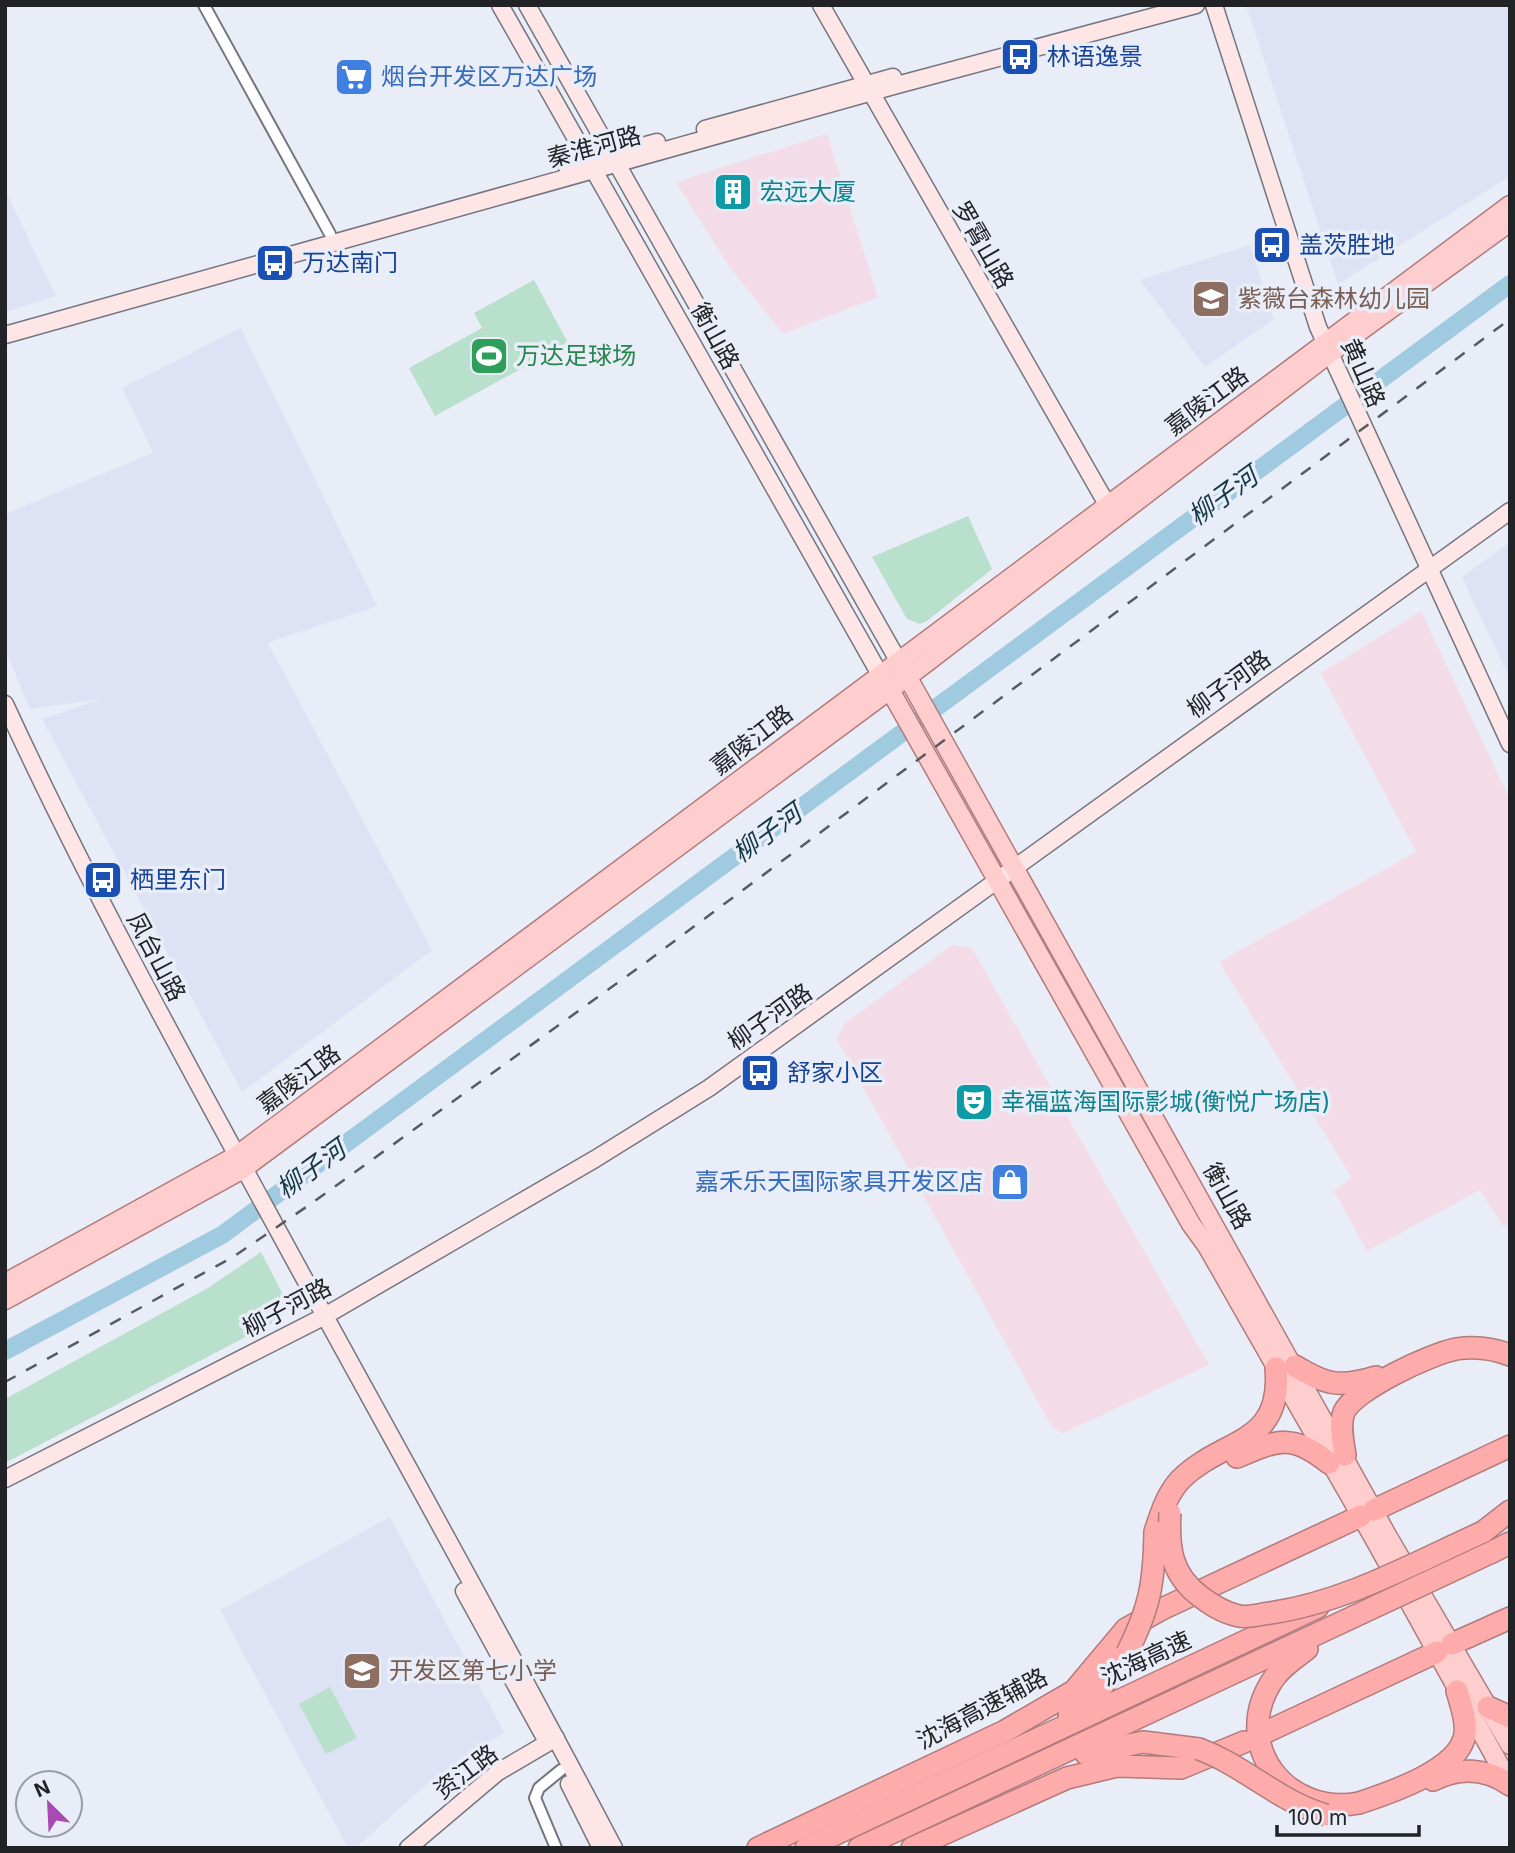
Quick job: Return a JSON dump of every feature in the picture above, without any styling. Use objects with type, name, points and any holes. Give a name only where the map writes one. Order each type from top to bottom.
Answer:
[{"type":"highway","points":[[987,1763],[1033,1739],[1098,1692],[1127,1654],[1146,1615],[1154,1580],[1155,1532],[1165,1502],[1180,1480],[1254,1434],[1263,1424],[1277,1395],[1285,1367],[1318,1381],[1341,1384],[1374,1377],[1436,1348],[1460,1341],[1510,1347]]},
{"type":"highway","points":[[1342,1596],[1295,1609],[1241,1617],[1218,1609],[1186,1586],[1173,1567],[1169,1538],[1170,1513],[1201,1475],[1281,1440],[1299,1442],[1337,1459],[1343,1414],[1357,1396],[1369,1387],[1452,1350],[1483,1348],[1510,1355]]},
{"type":"highway","name":"沈海高速辅路","points":[[758,1848],[1005,1731],[1074,1690],[1126,1629],[1162,1609],[1510,1446]]},
{"type":"highway","points":[[1483,1532],[1510,1511]]},
{"type":"highway","name":"沈海高速","points":[[806,1848],[1510,1520]]},
{"type":"highway","name":"沈海高速","points":[[859,1848],[1504,1547]]},
{"type":"highway","points":[[1353,1617],[1278,1672],[1261,1706],[1258,1731],[1261,1750],[1274,1773],[1294,1792],[1313,1802],[1345,1806],[1368,1800],[1447,1764],[1462,1747],[1465,1733],[1465,1688]]},
{"type":"highway","points":[[1266,1732],[1510,1618]]},
{"type":"highway","points":[[1488,1707],[1510,1717]]},
{"type":"highway","points":[[912,1848],[1067,1778],[1117,1766],[1181,1768],[1244,1742]]},
{"type":"highway","points":[[995,1785],[1063,1761],[1121,1745],[1165,1743],[1199,1749],[1248,1773],[1297,1805],[1326,1815],[1348,1816],[1365,1811],[1439,1777],[1458,1772],[1490,1774],[1510,1785]]},
{"type":"highway","points":[[778,1848],[922,1794]]},
{"type":"highway","points":[[871,1848],[932,1815]]},
{"type":"main road","name":"嘉陵江路","points":[[5,1283],[239,1171],[880,674],[1108,506],[1331,355],[1510,205]]},
{"type":"main road","name":"嘉陵江路","points":[[5,1300],[239,1171],[894,697],[1331,355],[1510,222]]},
{"type":"main road","name":"衡山路","points":[[911,683],[1015,868],[1285,1367]]},
{"type":"main road","points":[[894,697],[1191,1224],[1285,1367],[1444,1648],[1510,1785]]},
{"type":"main road","points":[[1465,1688],[1488,1707],[1510,1745]]},
{"type":"street","points":[[204,5],[330,233]]},
{"type":"street","name":"衡山路","points":[[500,5],[894,697]]},
{"type":"street","name":"衡山路","points":[[527,5],[911,683]]},
{"type":"street","name":"罗霄山路","points":[[821,5],[1108,506]]},
{"type":"street","name":"秦淮河路","points":[[5,326],[330,233],[868,90],[1152,5]]},
{"type":"street","name":"秦淮河路","points":[[868,90],[1196,5]]},
{"type":"street","name":"黄山路","points":[[1214,5],[1331,355],[1364,432],[1510,744]]},
{"type":"street","name":"秦淮河路","points":[[5,335],[591,165]]},
{"type":"street","name":"柳子河路","points":[[5,1479],[319,1319],[595,1159],[709,1088],[999,881],[1427,568],[1510,511]]},
{"type":"street","name":"凤台山路","points":[[5,705],[72,848],[239,1171]]},
{"type":"street","name":"凤台山路","points":[[5,724],[65,852],[552,1741]]},
{"type":"street","points":[[552,1741],[561,1770],[601,1848]]},
{"type":"street","points":[[552,1741],[614,1848]]},
{"type":"street","name":"资江路","points":[[408,1848],[498,1772],[552,1741]]},
{"type":"street","points":[[556,1848],[535,1798],[539,1788],[561,1770]]},
{"type":"shaded area","points":[[1246,5],[1510,5],[1510,176],[1338,284]]},
{"type":"shaded area","points":[[827,134],[878,297],[783,334],[728,265],[676,182]]},
{"type":"shaded area","points":[[5,190],[56,296],[5,312]]},
{"type":"shaded area","name":"紫薇台森林幼儿园","points":[[1250,245],[1274,319],[1205,367],[1140,280]]},
{"type":"shaded area","points":[[241,328],[377,606],[268,643],[432,950],[242,1092],[42,719],[101,699],[30,709],[5,650],[5,514],[153,453],[122,388]]},
{"type":"shaded area","points":[[1510,542],[1510,679],[1462,577]]},
{"type":"shaded area","points":[[1421,611],[1510,800],[1510,1222],[1503,1226],[1480,1190],[1367,1251],[1334,1191],[1352,1178],[1219,962],[1416,852],[1321,673]]},
{"type":"shaded area","name":"嘉禾乐天国际家具开发区店","points":[[952,945],[971,947],[1209,1365],[1063,1433],[1052,1427],[837,1040],[844,1024]]},
{"type":"shaded area","name":"开发区第七小学","points":[[390,1517],[504,1732],[422,1788],[356,1848],[348,1848],[220,1610]]},
{"type":"green space","name":"万达足球场","points":[[534,280],[568,343],[435,416],[409,368],[482,328],[474,313]]},
{"type":"green space","points":[[968,516],[992,569],[927,621],[920,624],[907,619],[872,557]]},
{"type":"green space","points":[[261,1252],[286,1300],[282,1318],[5,1463],[5,1399],[208,1288]]},
{"type":"green space","points":[[330,1687],[357,1738],[326,1754],[299,1704]]},
{"type":"waterway","name":"柳子河","points":[[5,1351],[222,1235],[1510,284]]},
{"type":"railway","points":[[5,1382],[233,1257],[312,1203],[645,963],[1510,319]]},
{"type":"place","name":"林语逸景","points":[[1020,57]]},
{"type":"place","name":"烟台开发区万达广场","points":[[354,77]]},
{"type":"place","name":"宏远大厦","points":[[733,192]]},
{"type":"place","name":"盖茨胜地","points":[[1272,245]]},
{"type":"place","name":"万达南门","points":[[275,263]]},
{"type":"place","name":"紫薇台森林幼儿园","points":[[1211,299]]},
{"type":"place","name":"万达足球场","points":[[489,356]]},
{"type":"place","name":"栖里东门","points":[[103,880]]},
{"type":"place","name":"舒家小区","points":[[760,1073]]},
{"type":"place","name":"幸福蓝海国际影城(衡悦广场店)","points":[[974,1102]]},
{"type":"place","name":"嘉禾乐天国际家具开发区店","points":[[1010,1182]]},
{"type":"place","name":"开发区第七小学","points":[[362,1671]]}]
